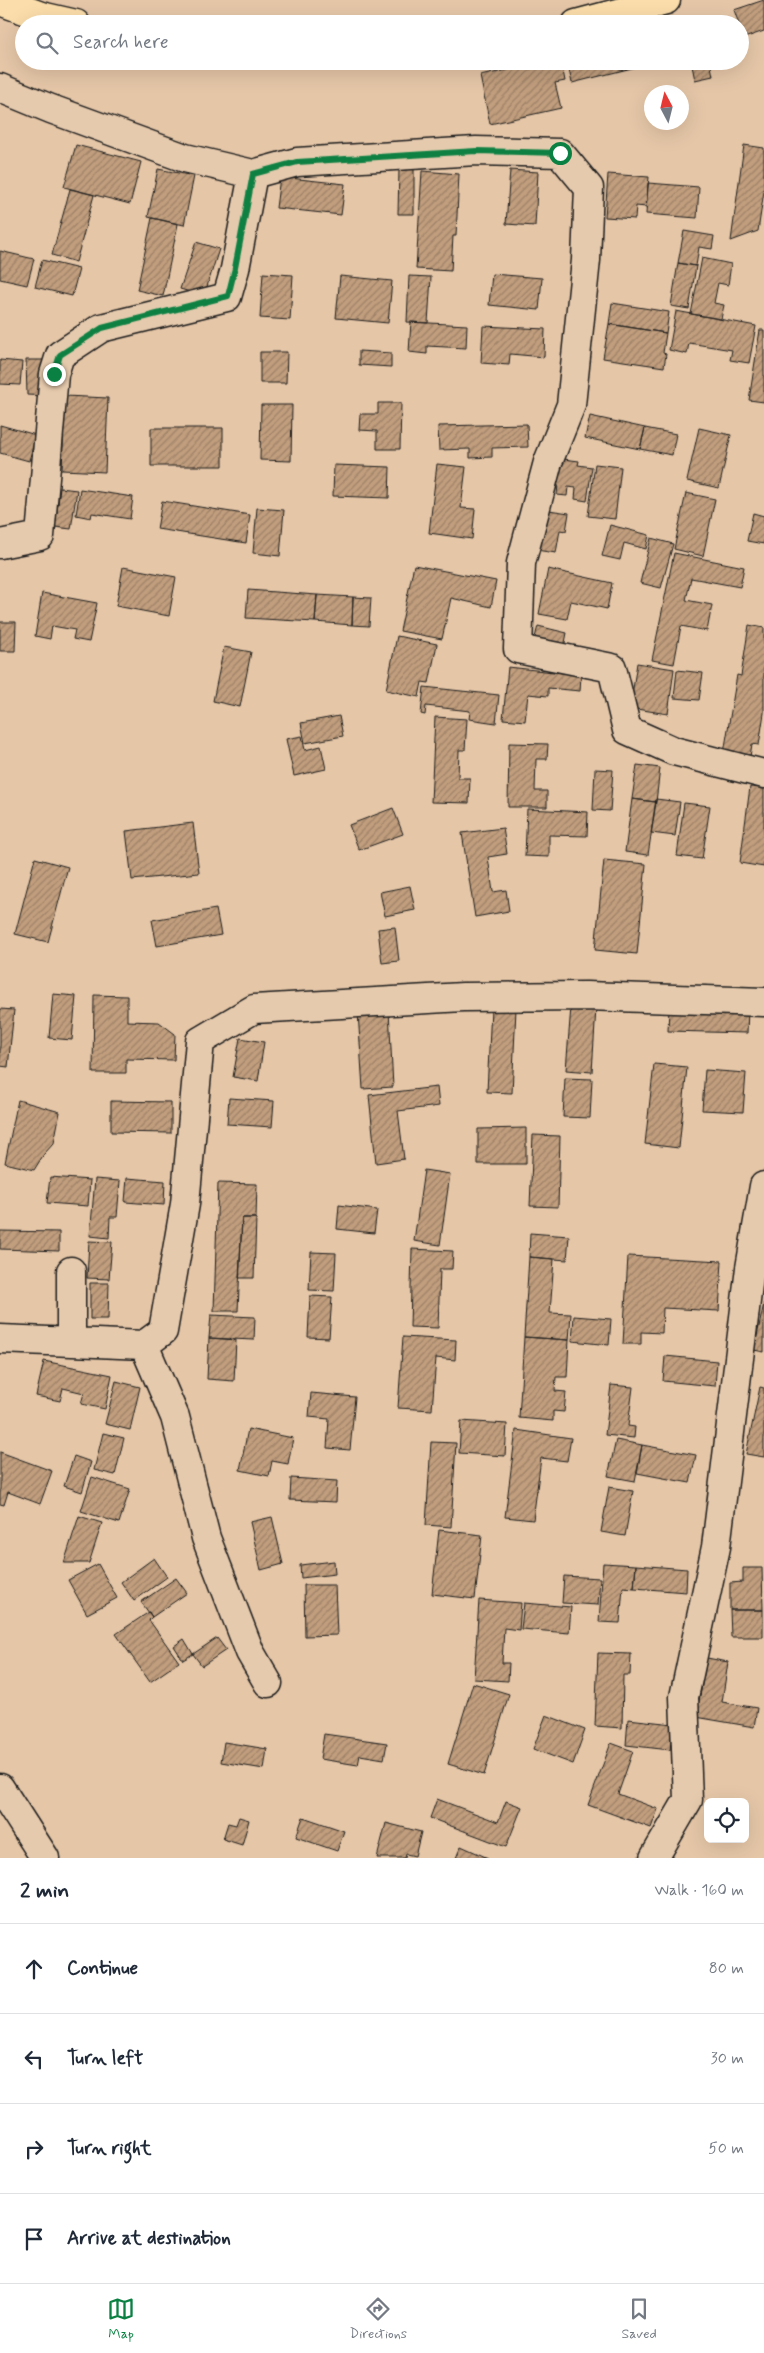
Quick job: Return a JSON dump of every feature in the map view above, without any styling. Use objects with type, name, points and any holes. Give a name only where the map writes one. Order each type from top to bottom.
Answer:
[{"type":"main road","points":[[610,15],[666,0]]},
{"type":"main road","points":[[0,1],[38,15]]},
{"type":"street","points":[[0,88],[51,109],[185,158],[253,174],[297,162],[476,151],[560,153],[589,188],[586,260],[571,404],[548,462],[521,563],[518,649],[612,668],[627,730],[674,751],[764,774]]},
{"type":"street","points":[[0,544],[40,536],[54,374],[60,355],[102,328],[228,296],[253,174]]},
{"type":"street","points":[[0,1339],[144,1345],[164,1330],[185,1204],[200,1041],[254,1009],[463,997],[586,996],[764,1002]]},
{"type":"street","points":[[654,1858],[688,1800],[684,1697],[716,1547],[750,1268],[764,1186]]},
{"type":"street","points":[[71,1271],[71,1342]]},
{"type":"street","points":[[144,1345],[175,1417],[206,1538],[250,1652],[268,1683]]},
{"type":"street","points":[[0,1788],[45,1858]]},
{"type":"building","points":[[764,0],[764,31],[749,36],[749,15],[736,15],[734,10]]},
{"type":"building","points":[[507,70],[563,70],[565,81],[555,83],[561,108],[490,124],[480,76]]},
{"type":"building","points":[[569,70],[624,70],[572,83]]},
{"type":"building","points":[[693,70],[712,70],[713,76],[695,80]]},
{"type":"building","points":[[76,145],[141,162],[130,204],[64,187]]},
{"type":"building","points":[[744,145],[764,148],[764,191],[758,231],[731,241]]},
{"type":"building","points":[[158,169],[194,176],[184,225],[148,217]]},
{"type":"building","points":[[399,169],[414,169],[414,214],[398,214]]},
{"type":"building","points":[[510,170],[538,172],[535,226],[506,224]]},
{"type":"building","points":[[422,171],[459,174],[456,236],[453,236],[451,271],[416,269]]},
{"type":"building","points":[[608,174],[649,177],[646,207],[636,206],[635,219],[605,217]]},
{"type":"building","points":[[280,177],[345,184],[341,215],[276,208]]},
{"type":"building","points":[[648,183],[699,187],[697,218],[646,214]]},
{"type":"building","points":[[70,189],[94,195],[76,262],[52,255]]},
{"type":"building","points":[[152,218],[178,224],[163,296],[137,290]]},
{"type":"building","points":[[684,231],[714,236],[712,249],[699,247],[696,266],[678,263]]},
{"type":"building","points":[[196,242],[219,249],[204,296],[180,289]]},
{"type":"building","points":[[0,251],[34,259],[27,285],[0,279]]},
{"type":"building","points":[[702,258],[731,264],[728,285],[718,283],[714,303],[724,305],[721,319],[691,314]]},
{"type":"building","points":[[42,260],[79,269],[72,296],[35,287]]},
{"type":"building","points":[[678,263],[696,266],[689,309],[671,306]]},
{"type":"building","points":[[263,273],[293,275],[290,320],[260,318]]},
{"type":"building","points":[[492,274],[542,278],[539,310],[489,305]]},
{"type":"building","points":[[340,276],[392,281],[388,323],[336,318]]},
{"type":"building","points":[[409,276],[431,277],[428,323],[407,322]]},
{"type":"building","points":[[612,303],[669,312],[666,333],[609,324]]},
{"type":"building","points":[[676,311],[756,326],[749,363],[730,360],[732,350],[689,343],[687,354],[669,350]]},
{"type":"building","points":[[411,322],[467,325],[466,348],[427,346],[427,354],[409,352]]},
{"type":"building","points":[[609,324],[666,333],[663,353],[666,354],[664,367],[603,358]]},
{"type":"building","points":[[483,326],[545,329],[544,357],[510,354],[509,365],[481,363]]},
{"type":"building","points":[[760,330],[764,330],[764,402],[749,400]]},
{"type":"building","points":[[359,351],[391,353],[391,367],[359,365]]},
{"type":"building","points":[[260,352],[287,352],[286,383],[260,383]]},
{"type":"building","points":[[0,360],[22,362],[20,385],[0,384]]},
{"type":"building","points":[[26,360],[47,360],[47,396],[27,395]]},
{"type":"building","points":[[65,396],[108,398],[105,472],[62,470]]},
{"type":"building","points":[[378,403],[401,403],[400,449],[377,449],[377,431],[359,430],[360,414],[378,414]]},
{"type":"building","points":[[261,405],[292,405],[291,461],[260,460]]},
{"type":"building","points":[[590,416],[645,428],[640,449],[585,438]]},
{"type":"building","points":[[527,424],[528,447],[492,448],[492,457],[470,458],[470,449],[439,450],[438,426]]},
{"type":"building","points":[[0,425],[36,435],[29,461],[0,453]]},
{"type":"building","points":[[151,428],[223,428],[223,466],[151,466]]},
{"type":"building","points":[[645,428],[676,434],[672,455],[640,449]]},
{"type":"building","points":[[699,428],[731,435],[719,488],[687,481]]},
{"type":"building","points":[[556,458],[579,461],[578,465],[592,467],[587,501],[575,499],[576,488],[568,487],[567,496],[557,495],[558,485],[553,485]]},
{"type":"building","points":[[437,464],[466,467],[461,508],[475,509],[472,539],[429,533]]},
{"type":"building","points":[[595,464],[621,467],[615,519],[588,516]]},
{"type":"building","points":[[334,465],[390,467],[389,498],[333,496]]},
{"type":"building","points":[[60,488],[77,490],[71,529],[55,527]]},
{"type":"building","points":[[80,489],[133,497],[130,519],[92,513],[91,518],[76,515]]},
{"type":"building","points":[[686,493],[715,499],[703,556],[674,549]]},
{"type":"building","points":[[162,501],[250,515],[246,543],[157,529]]},
{"type":"building","points":[[257,508],[284,510],[280,556],[253,553]]},
{"type":"building","points":[[542,509],[569,513],[566,531],[560,530],[556,553],[536,550]]},
{"type":"building","points":[[753,513],[764,516],[764,544],[747,541]]},
{"type":"building","points":[[610,525],[649,535],[646,549],[624,543],[620,560],[602,556]]},
{"type":"building","points":[[651,538],[673,544],[661,588],[640,583]]},
{"type":"building","points":[[674,553],[744,567],[740,587],[691,578],[686,600],[712,605],[707,631],[681,626],[674,664],[652,660]]},
{"type":"building","points":[[414,565],[496,581],[491,607],[451,598],[442,639],[400,631]]},
{"type":"building","points":[[123,567],[176,577],[169,616],[116,606]]},
{"type":"building","points":[[548,569],[612,583],[607,609],[571,601],[567,619],[539,614]]},
{"type":"building","points":[[248,590],[317,595],[315,622],[246,618]]},
{"type":"building","points":[[42,593],[97,603],[89,642],[73,639],[75,630],[52,626],[50,639],[35,636]]},
{"type":"building","points":[[317,595],[353,597],[352,625],[315,622]]},
{"type":"building","points":[[353,597],[371,598],[369,626],[352,625]]},
{"type":"building","points":[[0,622],[16,622],[15,651],[0,651]]},
{"type":"building","points":[[749,625],[764,628],[764,713],[759,745],[752,744],[749,763],[723,759],[737,675],[741,676]]},
{"type":"building","points":[[538,626],[567,633],[563,652],[533,645]]},
{"type":"building","points":[[397,636],[437,644],[429,683],[422,682],[419,697],[386,690]]},
{"type":"building","points":[[224,647],[251,652],[240,707],[213,701]]},
{"type":"building","points":[[637,663],[674,669],[668,714],[630,708]]},
{"type":"building","points":[[508,667],[581,675],[580,691],[548,688],[548,696],[528,694],[525,721],[503,719]]},
{"type":"building","points":[[677,670],[703,673],[699,700],[674,698]]},
{"type":"building","points":[[424,687],[499,695],[496,723],[469,719],[470,711],[426,706],[425,715],[421,714]]},
{"type":"building","points":[[339,716],[343,736],[305,743],[301,723]]},
{"type":"building","points":[[435,717],[467,719],[465,750],[459,750],[458,778],[470,778],[469,803],[431,802]]},
{"type":"building","points":[[302,736],[305,750],[321,746],[326,769],[294,776],[286,739]]},
{"type":"building","points":[[509,743],[548,744],[547,759],[536,759],[535,791],[547,791],[547,807],[508,807]]},
{"type":"building","points":[[637,765],[660,768],[656,802],[632,799]]},
{"type":"building","points":[[595,769],[613,770],[610,811],[593,810]]},
{"type":"building","points":[[750,787],[764,788],[764,867],[740,863]]},
{"type":"building","points":[[632,799],[656,802],[648,855],[625,852]]},
{"type":"building","points":[[656,799],[680,802],[675,836],[651,833]]},
{"type":"building","points":[[684,803],[710,806],[702,859],[677,856]]},
{"type":"building","points":[[393,808],[403,834],[359,850],[349,825]]},
{"type":"building","points":[[527,809],[588,812],[587,836],[549,835],[549,857],[525,856]]},
{"type":"building","points":[[193,823],[199,873],[132,880],[126,831]]},
{"type":"building","points":[[503,828],[507,854],[488,857],[493,892],[506,890],[509,911],[475,917],[462,833]]},
{"type":"building","points":[[35,858],[68,867],[48,942],[15,934]]},
{"type":"building","points":[[604,860],[646,864],[637,954],[595,950]]},
{"type":"building","points":[[410,886],[415,910],[385,916],[380,892]]},
{"type":"building","points":[[216,909],[221,935],[157,946],[152,920]]},
{"type":"building","points":[[395,927],[399,961],[382,963],[378,929]]},
{"type":"building","points":[[53,994],[76,996],[72,1040],[49,1038]]},
{"type":"building","points":[[94,995],[127,996],[127,1021],[159,1022],[175,1034],[174,1060],[126,1059],[126,1073],[93,1073]]},
{"type":"building","points":[[571,1007],[596,1008],[592,1072],[566,1070]]},
{"type":"building","points":[[491,1008],[516,1009],[512,1093],[487,1092]]},
{"type":"building","points":[[669,1008],[748,1010],[747,1033],[668,1031]]},
{"type":"building","points":[[0,1009],[14,1010],[8,1067],[0,1066]]},
{"type":"building","points":[[389,1010],[393,1087],[363,1089],[358,1012]]},
{"type":"building","points":[[240,1038],[264,1042],[258,1081],[233,1077]]},
{"type":"building","points":[[654,1064],[687,1067],[679,1148],[645,1144]]},
{"type":"building","points":[[705,1070],[746,1073],[743,1112],[702,1110]]},
{"type":"building","points":[[565,1078],[592,1079],[590,1118],[563,1117]]},
{"type":"building","points":[[437,1087],[439,1106],[398,1111],[404,1159],[376,1163],[369,1095]]},
{"type":"building","points":[[229,1098],[274,1101],[272,1127],[227,1124]]},
{"type":"building","points":[[18,1100],[60,1112],[54,1143],[34,1170],[5,1163]]},
{"type":"building","points":[[111,1101],[171,1102],[171,1133],[111,1132]]},
{"type":"building","points":[[526,1128],[526,1164],[478,1164],[478,1129]]},
{"type":"building","points":[[533,1135],[560,1136],[558,1207],[530,1206]]},
{"type":"building","points":[[424,1170],[450,1174],[440,1245],[414,1241]]},
{"type":"building","points":[[50,1177],[90,1180],[88,1206],[47,1203]]},
{"type":"building","points":[[127,1178],[165,1181],[164,1205],[125,1202]]},
{"type":"building","points":[[95,1179],[120,1181],[117,1217],[110,1217],[109,1238],[90,1236]]},
{"type":"building","points":[[218,1183],[257,1184],[256,1218],[242,1218],[238,1311],[214,1311]]},
{"type":"building","points":[[339,1205],[377,1210],[374,1233],[337,1229]]},
{"type":"building","points":[[242,1218],[256,1218],[254,1278],[239,1278]]},
{"type":"building","points":[[0,1231],[59,1232],[59,1251],[0,1249]]},
{"type":"building","points":[[530,1233],[569,1236],[567,1260],[529,1257]]},
{"type":"building","points":[[89,1241],[112,1242],[109,1279],[87,1278]]},
{"type":"building","points":[[412,1249],[453,1251],[452,1269],[440,1269],[438,1328],[410,1327]]},
{"type":"building","points":[[311,1252],[336,1253],[334,1291],[309,1290]]},
{"type":"building","points":[[628,1256],[722,1261],[719,1311],[663,1308],[662,1333],[641,1332],[641,1344],[623,1344]]},
{"type":"building","points":[[529,1257],[554,1259],[550,1313],[571,1314],[569,1340],[524,1337]]},
{"type":"building","points":[[90,1283],[109,1283],[108,1319],[90,1319]]},
{"type":"building","points":[[310,1296],[332,1297],[329,1338],[308,1337]]},
{"type":"building","points":[[764,1303],[764,1352],[754,1350]]},
{"type":"building","points":[[211,1315],[255,1317],[254,1340],[209,1338]]},
{"type":"building","points":[[574,1316],[611,1319],[609,1345],[572,1341]]},
{"type":"building","points":[[403,1337],[456,1340],[455,1360],[436,1358],[432,1410],[398,1408]]},
{"type":"building","points":[[524,1337],[569,1340],[567,1377],[556,1377],[555,1391],[566,1392],[564,1412],[553,1411],[553,1421],[519,1418]]},
{"type":"building","points":[[209,1338],[236,1340],[234,1381],[207,1379]]},
{"type":"building","points":[[665,1356],[717,1361],[715,1386],[663,1381]]},
{"type":"building","points":[[44,1361],[112,1375],[105,1409],[81,1404],[84,1393],[63,1388],[60,1401],[36,1396]]},
{"type":"building","points":[[116,1381],[140,1387],[130,1430],[105,1424]]},
{"type":"building","points":[[611,1385],[633,1387],[628,1426],[635,1427],[634,1438],[605,1435]]},
{"type":"building","points":[[760,1387],[764,1388],[764,1457],[746,1454]]},
{"type":"building","points":[[311,1393],[355,1397],[350,1450],[327,1448],[329,1419],[309,1417]]},
{"type":"building","points":[[461,1421],[507,1424],[505,1456],[459,1453]]},
{"type":"building","points":[[248,1429],[293,1438],[288,1464],[272,1461],[269,1476],[240,1470]]},
{"type":"building","points":[[516,1430],[571,1438],[567,1461],[541,1458],[533,1520],[505,1517]]},
{"type":"building","points":[[103,1433],[124,1438],[115,1475],[94,1470]]},
{"type":"building","points":[[616,1440],[642,1445],[635,1481],[608,1476]]},
{"type":"building","points":[[431,1442],[456,1443],[451,1527],[426,1525]]},
{"type":"building","points":[[642,1445],[696,1455],[690,1483],[637,1473]]},
{"type":"building","points":[[0,1452],[52,1471],[40,1504],[8,1492],[4,1505],[0,1504]]},
{"type":"building","points":[[74,1456],[91,1462],[82,1492],[64,1486]]},
{"type":"building","points":[[92,1477],[130,1489],[119,1523],[81,1511]]},
{"type":"building","points":[[291,1478],[337,1481],[336,1502],[290,1500]]},
{"type":"building","points":[[609,1487],[633,1491],[625,1536],[601,1532]]},
{"type":"building","points":[[79,1516],[102,1523],[89,1563],[64,1563]]},
{"type":"building","points":[[272,1517],[283,1564],[261,1570],[250,1522]]},
{"type":"building","points":[[439,1530],[482,1535],[475,1599],[432,1594]]},
{"type":"building","points":[[154,1558],[167,1577],[134,1601],[121,1582]]},
{"type":"building","points":[[334,1561],[335,1574],[301,1578],[300,1565]]},
{"type":"building","points":[[603,1563],[636,1565],[634,1588],[623,1587],[620,1623],[599,1622]]},
{"type":"building","points":[[98,1564],[117,1598],[87,1614],[68,1580]]},
{"type":"building","points":[[636,1565],[687,1569],[686,1592],[634,1588]]},
{"type":"building","points":[[743,1568],[762,1568],[763,1610],[730,1610],[730,1583],[743,1582]]},
{"type":"building","points":[[564,1576],[600,1578],[598,1605],[562,1603]]},
{"type":"building","points":[[176,1578],[187,1593],[152,1617],[141,1602]]},
{"type":"building","points":[[304,1585],[335,1585],[337,1635],[305,1636]]},
{"type":"building","points":[[479,1600],[521,1603],[519,1630],[504,1628],[502,1663],[509,1663],[508,1681],[474,1679]]},
{"type":"building","points":[[524,1603],[571,1607],[569,1633],[521,1629]]},
{"type":"building","points":[[730,1610],[763,1610],[763,1637],[731,1637]]},
{"type":"building","points":[[149,1612],[152,1617],[149,1620],[179,1662],[150,1682],[116,1634]]},
{"type":"building","points":[[217,1638],[226,1650],[202,1666],[193,1654]]},
{"type":"building","points":[[184,1639],[193,1654],[183,1660],[174,1646]]},
{"type":"building","points":[[598,1653],[631,1654],[630,1675],[623,1675],[622,1728],[595,1726]]},
{"type":"building","points":[[707,1658],[728,1662],[722,1702],[757,1708],[754,1727],[696,1717]]},
{"type":"building","points":[[473,1683],[509,1694],[484,1775],[448,1764]]},
{"type":"building","points":[[546,1715],[585,1730],[573,1764],[533,1749]]},
{"type":"building","points":[[628,1719],[673,1724],[670,1750],[626,1745]]},
{"type":"building","points":[[324,1734],[387,1743],[384,1759],[360,1755],[358,1765],[320,1759]]},
{"type":"building","points":[[224,1742],[267,1749],[264,1769],[221,1762]]},
{"type":"building","points":[[611,1743],[633,1751],[618,1794],[658,1809],[651,1828],[588,1805]]},
{"type":"building","points":[[437,1799],[498,1822],[506,1801],[522,1807],[506,1847],[430,1818]]},
{"type":"building","points":[[239,1817],[249,1820],[242,1845],[223,1839],[228,1823],[236,1825]]},
{"type":"building","points":[[303,1817],[344,1831],[337,1851],[296,1837]]},
{"type":"building","points":[[386,1823],[421,1832],[415,1856],[406,1854],[405,1858],[377,1858]]},
{"type":"building","points":[[461,1846],[488,1858],[456,1858]]},
{"type":"route","points":[[54,374],[60,355],[102,328],[228,296],[253,174],[297,162],[476,151],[560,153]]}]
